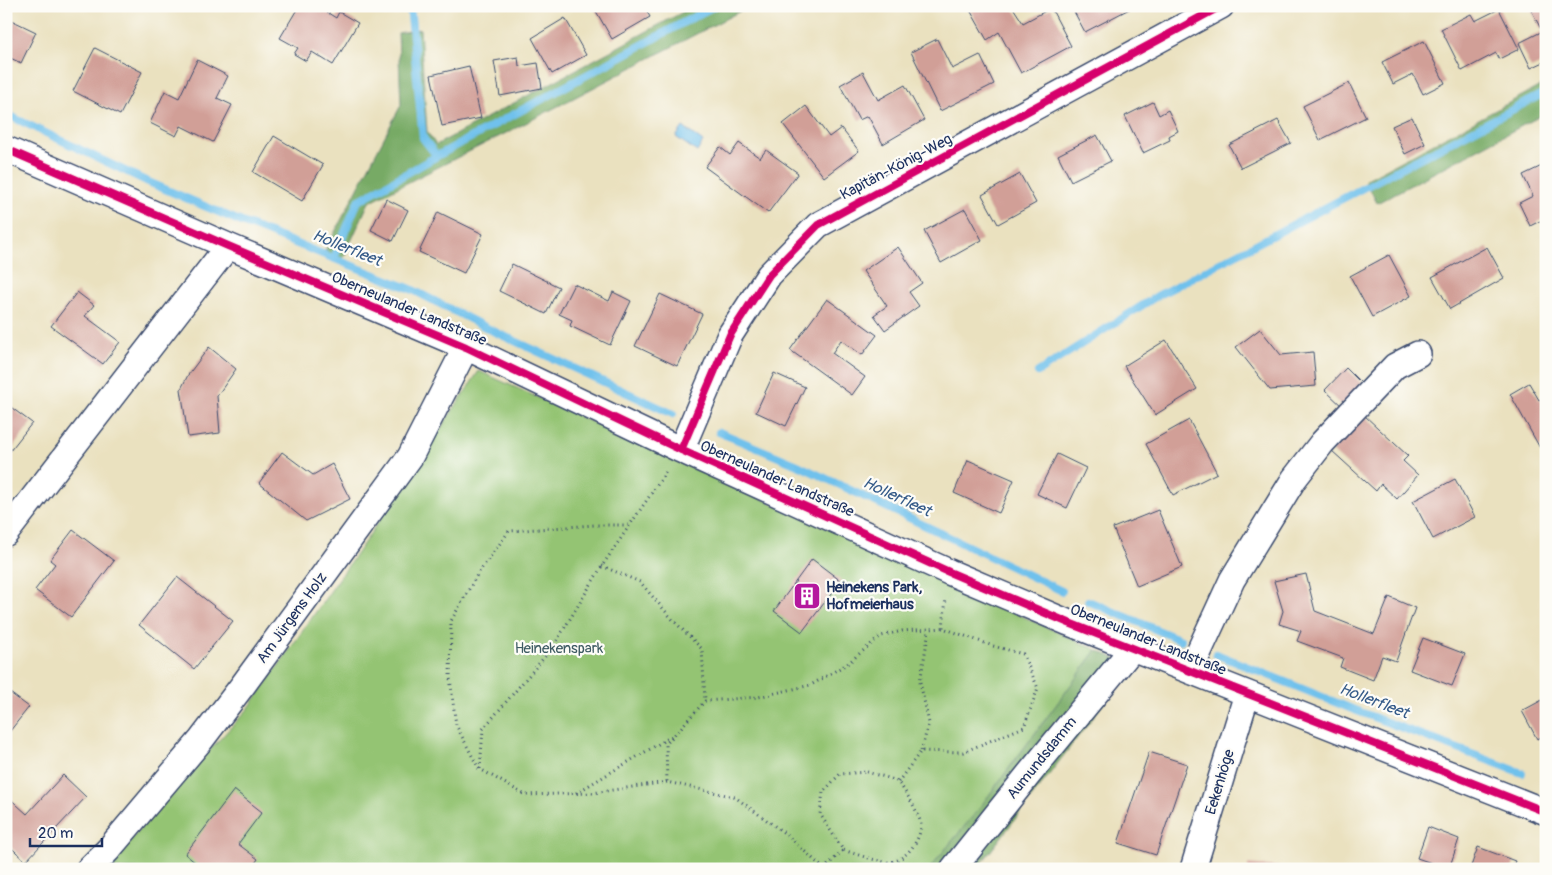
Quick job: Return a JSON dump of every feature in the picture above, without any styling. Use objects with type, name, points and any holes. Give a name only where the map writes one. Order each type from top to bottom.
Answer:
[{"type":"street","name":"Kapitän-König-Weg","points":[[681,450],[730,335],[769,275],[818,225],[1222,6]]},
{"type":"street","name":"Oberneulander Landstraße","points":[[6,149],[466,347],[681,450],[949,572],[1247,694],[1546,812]]},
{"type":"street","points":[[6,533],[228,246]]},
{"type":"street","name":"Am Jürgens Holz","points":[[89,869],[108,850],[201,740],[410,457],[466,347]]},
{"type":"street","points":[[1190,671],[1232,580],[1294,479],[1322,443],[1395,366],[1418,354]]},
{"type":"street","name":"Aumundsdamm","points":[[953,869],[1133,648]]},
{"type":"street","name":"Eekenhöge","points":[[1193,869],[1247,694]]},
{"type":"path","points":[[480,769],[483,729],[553,647],[602,566],[681,450]]},
{"type":"path","points":[[631,525],[595,525],[509,531],[477,575],[450,621],[450,678],[456,725],[480,769],[526,795],[576,793],[667,782],[735,797],[787,835],[824,869],[842,850]]},
{"type":"path","points":[[602,566],[640,582],[673,620],[702,649],[705,701]]},
{"type":"path","points":[[944,628],[949,572]]},
{"type":"path","points":[[667,782],[666,744],[705,701],[758,698],[811,685],[847,664],[881,636],[902,631],[944,628],[993,646],[1023,654],[1038,688],[1024,727],[963,752],[921,751]]},
{"type":"path","points":[[898,782],[921,751],[929,723],[920,682],[929,630]]},
{"type":"path","points":[[576,793],[676,733]]},
{"type":"path","points":[[867,772],[898,782],[909,797],[921,822],[920,833],[903,857],[888,863],[842,850],[820,814],[823,792],[840,774],[867,772]]},
{"type":"green space","points":[[694,6],[750,6],[369,202],[343,259],[325,251],[401,105],[398,33],[420,29],[427,132],[436,145]]},
{"type":"green space","points":[[1546,83],[1546,113],[1377,203],[1365,180]]},
{"type":"green space","name":"Heinekenspark","points":[[479,371],[1097,650],[978,810],[929,869],[107,869],[164,799],[248,709],[362,546]]},
{"type":"green space","points":[[1097,650],[1132,666],[977,869],[929,869],[978,810]]},
{"type":"water","points":[[683,127],[703,142],[697,152],[676,137]]},
{"type":"building","points":[[6,6],[12,6],[7,18],[36,32],[21,63],[6,56]]},
{"type":"building","points":[[299,6],[317,6],[336,18],[339,12],[358,23],[333,65],[312,52],[306,61],[294,54],[298,48],[280,38]]},
{"type":"building","points":[[593,6],[644,6],[650,17],[612,39]]},
{"type":"building","points":[[979,6],[1012,6],[1023,23],[1051,8],[1071,46],[1021,73],[999,32],[987,40],[970,10]]},
{"type":"building","points":[[1071,6],[1135,6],[1085,32]]},
{"type":"building","points":[[1529,6],[1546,6],[1546,26],[1541,29]]},
{"type":"building","points":[[1499,9],[1519,49],[1499,59],[1496,53],[1462,71],[1441,29],[1471,14],[1475,21]]},
{"type":"building","points":[[565,18],[586,55],[552,74],[532,38]]},
{"type":"building","points":[[1545,30],[1546,61],[1531,68],[1519,43]]},
{"type":"building","points":[[937,39],[952,69],[980,55],[994,84],[940,111],[911,52]]},
{"type":"building","points":[[1424,41],[1445,83],[1423,94],[1413,74],[1393,84],[1382,62]]},
{"type":"building","points":[[95,48],[142,72],[120,115],[73,91]]},
{"type":"building","points":[[518,57],[519,66],[538,63],[542,88],[500,96],[494,61]]},
{"type":"building","points":[[197,60],[228,76],[217,98],[232,105],[213,142],[181,126],[176,136],[150,123],[165,91],[179,98]]},
{"type":"building","points":[[469,66],[481,118],[442,126],[431,75]]},
{"type":"building","points":[[863,72],[878,100],[905,85],[924,120],[883,144],[868,116],[859,120],[840,85]]},
{"type":"building","points":[[1349,83],[1366,117],[1320,140],[1303,106]]},
{"type":"building","points":[[1153,102],[1159,115],[1168,110],[1178,131],[1169,136],[1170,140],[1143,153],[1125,116]]},
{"type":"building","points":[[806,106],[829,137],[841,128],[859,151],[824,177],[783,124]]},
{"type":"building","points":[[1412,117],[1425,144],[1405,154],[1392,126]]},
{"type":"building","points":[[1278,120],[1291,143],[1241,168],[1229,145]]},
{"type":"building","points":[[1097,135],[1111,161],[1071,181],[1058,155]]},
{"type":"building","points":[[274,136],[323,165],[302,201],[253,172]]},
{"type":"building","points":[[739,143],[760,158],[766,150],[798,173],[768,213],[705,167],[720,147],[730,155]]},
{"type":"building","points":[[1546,164],[1546,218],[1530,226],[1519,203],[1533,196],[1523,175]]},
{"type":"building","points":[[1020,174],[1036,203],[998,224],[982,195]]},
{"type":"building","points":[[386,199],[408,210],[393,241],[371,230]]},
{"type":"building","points":[[965,209],[982,240],[941,263],[924,231]]},
{"type":"building","points":[[438,212],[483,234],[464,273],[419,252]]},
{"type":"building","points":[[898,247],[922,283],[909,292],[919,306],[885,330],[874,315],[887,306],[863,271]]},
{"type":"building","points":[[1487,247],[1504,278],[1450,309],[1432,277]]},
{"type":"building","points":[[1389,255],[1411,296],[1372,317],[1350,276]]},
{"type":"building","points":[[512,264],[559,287],[546,314],[499,291]]},
{"type":"building","points":[[574,284],[609,301],[613,292],[631,301],[610,345],[570,326],[572,320],[559,314]]},
{"type":"building","points":[[77,292],[94,305],[85,316],[120,342],[103,364],[51,326]]},
{"type":"building","points":[[660,294],[702,314],[677,366],[635,346]]},
{"type":"building","points":[[827,299],[877,335],[862,355],[841,340],[832,353],[865,377],[852,395],[790,350]]},
{"type":"building","points":[[1260,329],[1281,355],[1313,352],[1316,386],[1270,390],[1236,347]]},
{"type":"building","points":[[1166,340],[1197,389],[1155,415],[1124,366]]},
{"type":"building","points":[[209,347],[236,369],[217,396],[220,433],[188,437],[181,389],[188,375]]},
{"type":"building","points":[[1346,368],[1366,388],[1345,409],[1325,390]]},
{"type":"building","points":[[774,373],[805,387],[786,426],[756,412]]},
{"type":"building","points":[[1529,383],[1539,400],[1546,396],[1546,444],[1540,448],[1510,394]]},
{"type":"building","points":[[8,405],[32,423],[6,456],[6,407]]},
{"type":"building","points":[[1364,415],[1408,456],[1403,461],[1418,475],[1397,499],[1381,484],[1376,491],[1331,450]]},
{"type":"building","points":[[1189,420],[1217,473],[1173,495],[1146,444]]},
{"type":"building","points":[[282,452],[313,475],[332,464],[350,499],[306,521],[259,483]]},
{"type":"building","points":[[1057,454],[1086,468],[1067,508],[1037,494]]},
{"type":"building","points":[[968,460],[1014,480],[999,513],[954,493]]},
{"type":"building","points":[[1455,479],[1475,517],[1433,539],[1413,501]]},
{"type":"building","points":[[1158,510],[1182,567],[1137,586],[1113,528]]},
{"type":"building","points":[[73,530],[114,561],[71,617],[35,590],[55,564],[50,560]]},
{"type":"building","name":"Heinekens Park, Hofmeierhaus","points":[[812,559],[841,581],[802,632],[774,611]]},
{"type":"building","points":[[1306,574],[1315,611],[1374,634],[1389,597],[1415,608],[1396,661],[1382,656],[1373,680],[1340,667],[1343,658],[1297,641],[1301,631],[1279,624],[1283,611],[1274,581]]},
{"type":"building","points":[[177,577],[233,621],[194,669],[139,625]]},
{"type":"building","points":[[1423,638],[1465,654],[1452,686],[1410,670]]},
{"type":"building","points":[[6,690],[29,707],[6,736]]},
{"type":"building","points":[[1546,698],[1546,734],[1537,739],[1522,711]]},
{"type":"building","points":[[1149,752],[1187,764],[1156,855],[1118,843]]},
{"type":"building","points":[[63,775],[86,797],[26,861],[6,843],[6,795],[27,814]]},
{"type":"building","points":[[234,790],[262,812],[238,844],[258,859],[251,869],[203,869],[185,854]]},
{"type":"building","points":[[1428,827],[1459,839],[1449,869],[1417,858]]},
{"type":"building","points":[[1478,847],[1515,861],[1512,869],[1470,869]]},
{"type":"building","points":[[1248,864],[1280,867],[1280,869],[1248,869]]},
{"type":"waterway","points":[[410,6],[423,138],[437,156]]},
{"type":"waterway","points":[[334,258],[358,201],[437,156],[714,6]]},
{"type":"waterway","points":[[1038,372],[1157,296],[1546,92]]},
{"type":"waterway","name":"Hollerfleet","points":[[6,114],[146,181],[244,223],[411,289],[493,331],[673,414]]},
{"type":"waterway","name":"Hollerfleet","points":[[719,432],[800,466],[1062,591]]},
{"type":"waterway","name":"Hollerfleet","points":[[1088,601],[1181,640]]},
{"type":"waterway","name":"Hollerfleet","points":[[1216,654],[1352,709],[1522,773]]},
{"type":"cycle path","points":[[681,450],[730,335],[769,275],[818,225],[1221,6]]},
{"type":"cycle path","points":[[6,149],[466,347],[681,450],[949,572],[1069,623],[1546,812]]},
{"type":"place","name":"Heinekens Park, Hofmeierhaus","points":[[807,596]]}]
